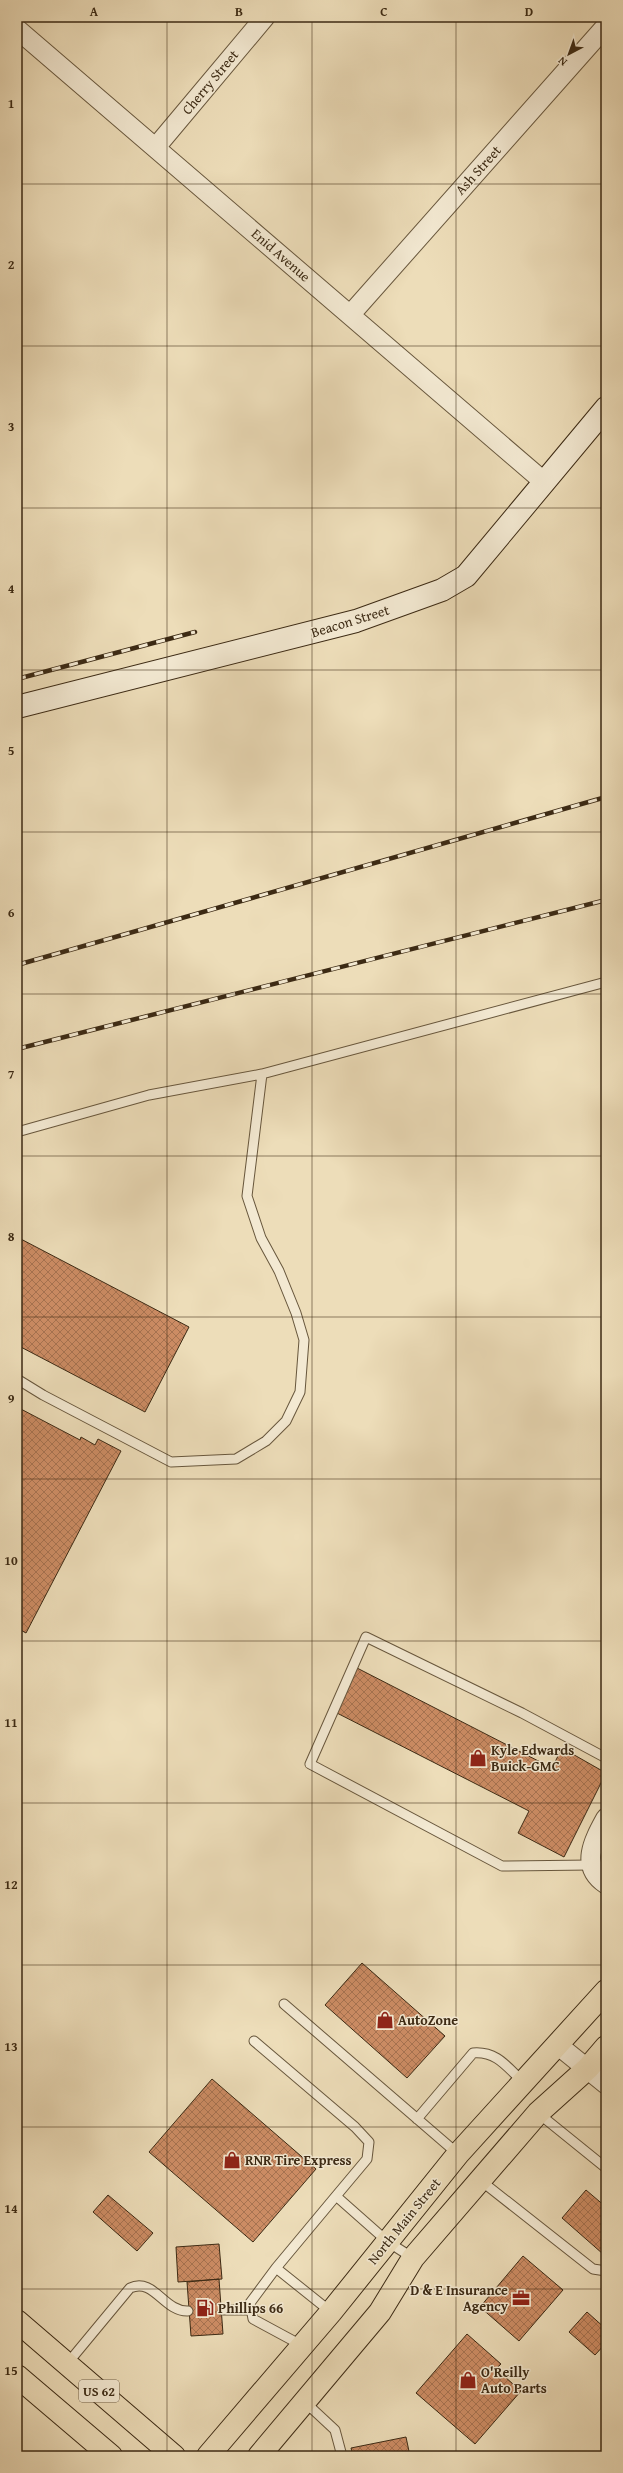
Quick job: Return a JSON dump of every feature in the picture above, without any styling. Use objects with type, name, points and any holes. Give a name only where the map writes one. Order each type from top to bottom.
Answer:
[{"type":"main road","name":"North Main Street","points":[[208,2456],[303,2346],[458,2154],[559,2046],[606,1991]]},
{"type":"main road","points":[[259,2456],[306,2403],[380,2312],[413,2258],[538,2114],[588,2068],[606,2047]]},
{"type":"main road","name":"US 62","points":[[17,2321],[174,2456]]},
{"type":"main road","name":"US 62","points":[[17,2376],[111,2456]]},
{"type":"street","name":"Cherry Street","points":[[156,147],[265,17]]},
{"type":"street","name":"Ash Street","points":[[350,315],[606,26]]},
{"type":"street","name":"Enid Avenue","points":[[17,29],[156,147],[543,482]]},
{"type":"street","name":"Beacon Street","points":[[17,707],[356,621],[442,590],[466,576],[497,542],[543,482],[606,408]]},
{"type":"street","points":[[606,1818],[592,1844],[590,1865],[599,1879],[606,1884]]},
{"type":"street","points":[[559,2046],[606,2084]]},
{"type":"lane","points":[[17,1132],[149,1095],[262,1074],[606,982]]},
{"type":"lane","points":[[17,1379],[43,1395],[171,1462],[236,1459],[266,1441],[286,1421],[300,1392],[304,1340],[296,1313],[279,1271],[261,1238],[247,1196],[262,1074]]},
{"type":"lane","points":[[590,1865],[502,1866],[310,1764],[366,1637],[522,1713],[606,1758]]},
{"type":"lane","points":[[284,2004],[458,2154]]},
{"type":"lane","points":[[254,2041],[355,2127],[369,2142],[367,2159],[276,2268],[250,2303],[253,2319],[303,2346]]},
{"type":"lane","points":[[417,2119],[472,2053],[485,2052],[496,2057],[524,2083]]},
{"type":"lane","points":[[538,2114],[606,2168]]},
{"type":"lane","points":[[480,2180],[593,2269],[606,2271]]},
{"type":"lane","points":[[336,2196],[388,2242],[413,2258]]},
{"type":"lane","points":[[276,2268],[331,2312]]},
{"type":"lane","points":[[67,2364],[130,2288],[134,2286],[148,2286],[173,2308],[188,2311]]},
{"type":"lane","points":[[223,2310],[251,2310]]},
{"type":"lane","points":[[306,2403],[335,2430],[342,2456]]},
{"type":"building","points":[[17,1237],[189,1327],[145,1412],[17,1345]]},
{"type":"building","points":[[17,1407],[80,1440],[81,1437],[95,1445],[98,1439],[121,1451],[26,1633],[17,1628]]},
{"type":"building","name":"Kyle Edwards Buick-GMC","points":[[357,1668],[552,1768],[562,1748],[606,1773],[564,1857],[518,1833],[529,1811],[333,1711]]},
{"type":"building","name":"AutoZone","points":[[362,1963],[445,2036],[407,2078],[325,2005]]},
{"type":"building","name":"RNR Tire Express","points":[[212,2079],[316,2169],[253,2242],[149,2152]]},
{"type":"building","points":[[586,2190],[606,2207],[606,2250],[603,2254],[562,2218]]},
{"type":"building","points":[[108,2195],[153,2233],[137,2251],[93,2212]]},
{"type":"building","points":[[219,2244],[222,2279],[178,2282],[176,2247]]},
{"type":"building","name":"D & E Insurance Agency","points":[[523,2256],[563,2290],[519,2341],[480,2307]]},
{"type":"building","name":"Phillips 66","points":[[219,2279],[223,2334],[191,2336],[187,2282]]},
{"type":"building","points":[[587,2312],[606,2329],[606,2343],[595,2355],[569,2332]]},
{"type":"building","name":"O'Reilly Auto Parts","points":[[467,2334],[501,2364],[496,2369],[521,2391],[475,2444],[416,2393]]},
{"type":"building","points":[[406,2437],[410,2456],[353,2456],[351,2448]]},
{"type":"railway","points":[[17,679],[195,632]]},
{"type":"railway","points":[[17,965],[606,797]]},
{"type":"railway","points":[[17,1049],[606,900]]},
{"type":"place","name":"Kyle Edwards Buick-GMC","points":[[478,1758]]},
{"type":"place","name":"AutoZone","points":[[385,2020]]},
{"type":"place","name":"RNR Tire Express","points":[[232,2160]]},
{"type":"place","name":"D & E Insurance Agency","points":[[521,2298]]},
{"type":"place","name":"Phillips 66","points":[[205,2308]]},
{"type":"place","name":"O'Reilly Auto Parts","points":[[468,2380]]}]
